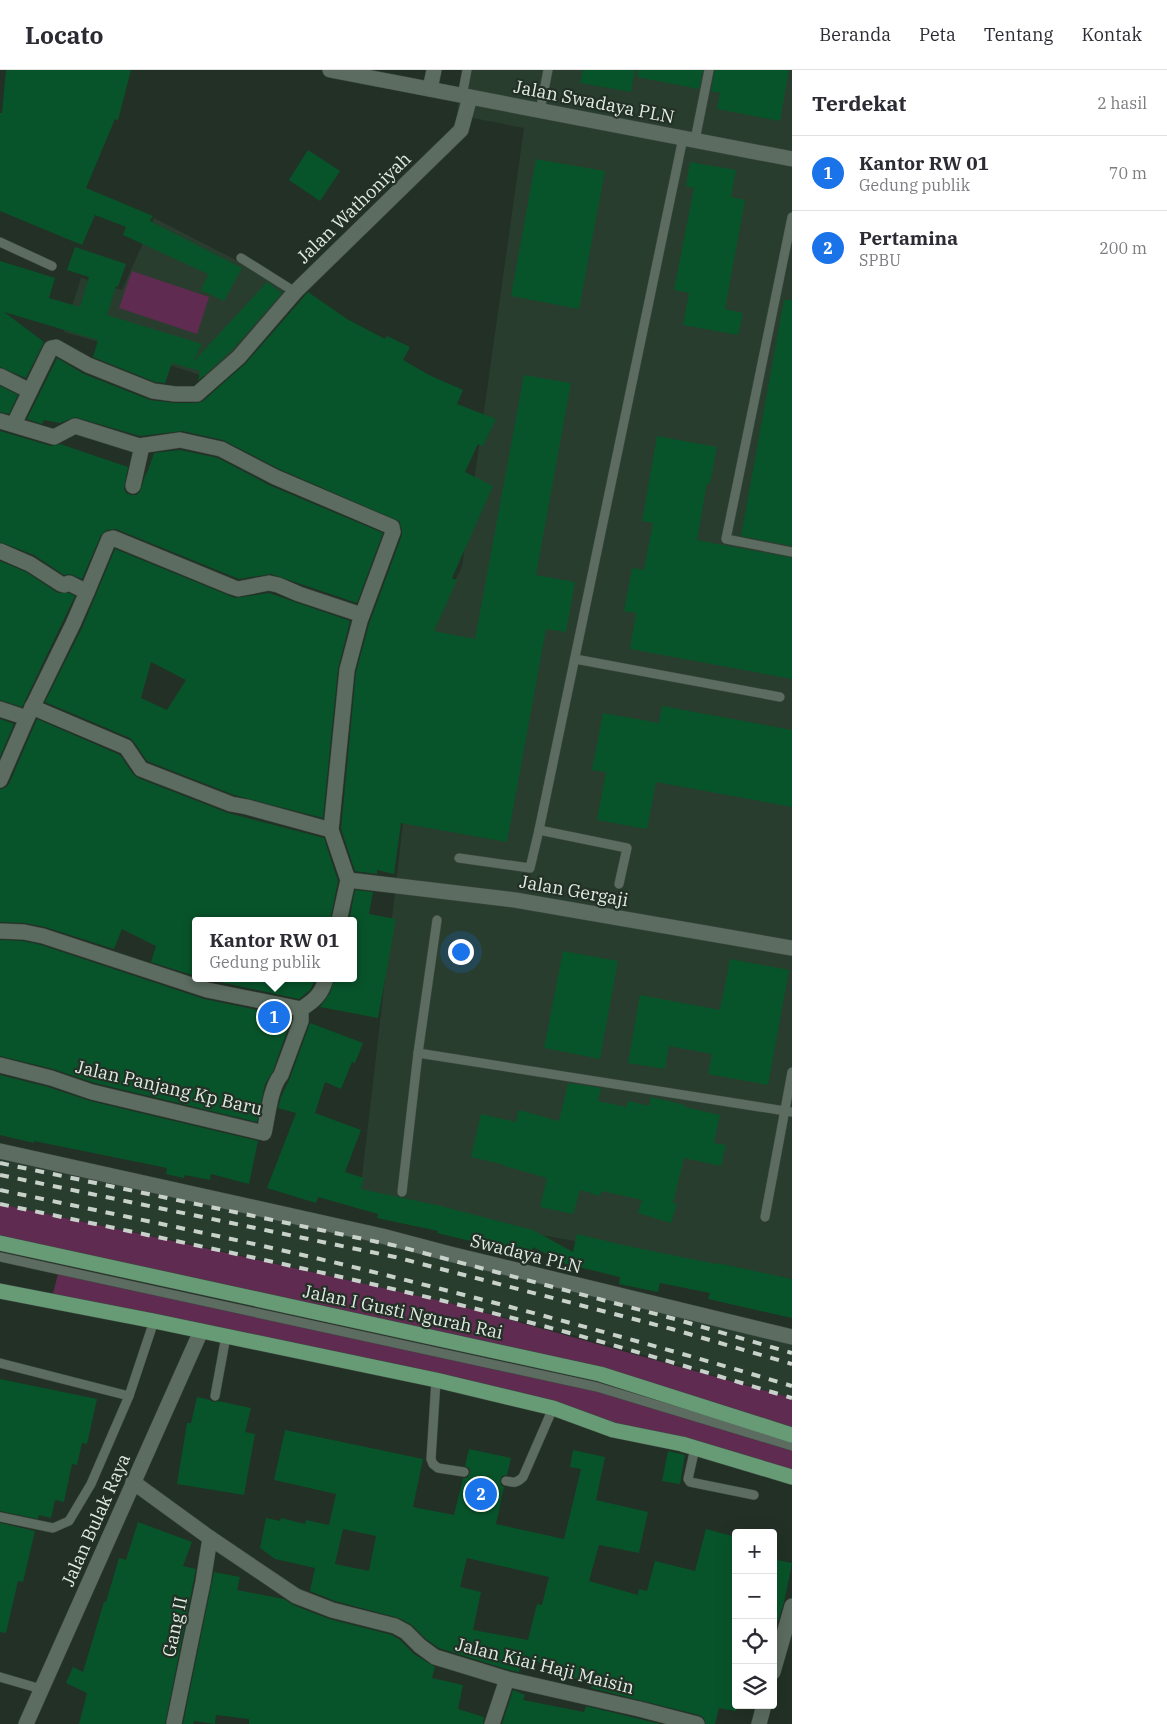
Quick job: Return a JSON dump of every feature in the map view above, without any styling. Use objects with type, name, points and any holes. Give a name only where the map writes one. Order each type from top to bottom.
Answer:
[{"type":"main road","name":"Jalan I Gusti Ngurah Rai","points":[[0,1243],[600,1374],[792,1435]]},
{"type":"main road","points":[[0,1291],[436,1380],[553,1408],[613,1430],[695,1448],[792,1477]]},
{"type":"street","name":"Jalan Swadaya PLN","points":[[330,70],[400,77],[430,89],[466,97],[792,159]]},
{"type":"street","points":[[430,89],[434,70]]},
{"type":"street","name":"Jalan Wathoniyah","points":[[30,391],[51,348],[56,348],[88,365],[153,391],[197,394],[239,357],[295,292],[461,130],[466,97]]},
{"type":"street","points":[[0,376],[30,391],[7,422],[56,437],[75,426],[135,446],[180,440],[221,449],[276,477],[389,525],[393,532],[362,615],[347,670],[331,830],[348,880],[340,917]]},
{"type":"street","points":[[133,486],[142,446]]},
{"type":"street","points":[[0,780],[73,624],[109,539],[113,538],[232,588],[269,583],[362,615]]},
{"type":"street","points":[[0,551],[30,564],[60,584],[64,585],[69,582],[87,592]]},
{"type":"street","points":[[0,709],[30,713],[126,747],[141,769],[231,804],[331,830]]},
{"type":"street","name":"Jalan Gergaji","points":[[348,880],[515,900],[792,948]]},
{"type":"street","points":[[0,932],[24,932],[43,936],[208,990],[300,1009],[314,1001],[324,982]]},
{"type":"street","name":"Jalan Panjang Kp Baru","points":[[0,1065],[51,1078],[92,1092],[264,1133],[274,1088],[281,1075],[301,1021],[300,1009]]},
{"type":"street","name":"Swadaya PLN","points":[[0,1151],[382,1236],[792,1337]]},
{"type":"street","name":"Jalan Bulak Raya","points":[[26,1724],[201,1331]]},
{"type":"street","name":"Jalan Kiai Haji Maisin","points":[[133,1482],[210,1538],[296,1596],[332,1610],[395,1626],[406,1632],[435,1657],[507,1679],[697,1724]]},
{"type":"street","name":"Gang II","points":[[174,1723],[202,1591],[210,1538]]},
{"type":"street","points":[[775,1664],[792,1606]]},
{"type":"street","points":[[492,1724],[507,1679]]},
{"type":"street","points":[[759,1724],[763,1709]]},
{"type":"lane","points":[[466,97],[467,70]]},
{"type":"lane","points":[[540,110],[548,70]]},
{"type":"lane","points":[[459,858],[530,868],[689,139],[709,70]]},
{"type":"lane","points":[[792,217],[726,539],[792,552]]},
{"type":"lane","points":[[0,242],[52,266]]},
{"type":"lane","points":[[241,258],[295,292]]},
{"type":"lane","points":[[575,659],[780,697]]},
{"type":"lane","points":[[539,830],[627,848],[619,884]]},
{"type":"lane","points":[[402,1192],[418,1054],[437,920]]},
{"type":"lane","points":[[418,1054],[788,1111]]},
{"type":"lane","points":[[765,1217],[788,1111],[792,1072]]},
{"type":"lane","points":[[0,1257],[597,1387],[792,1446]]},
{"type":"lane","points":[[0,1517],[53,1528],[68,1521],[91,1484],[129,1396],[154,1321]]},
{"type":"lane","points":[[215,1396],[226,1336]]},
{"type":"lane","points":[[0,1363],[129,1396]]},
{"type":"lane","points":[[436,1380],[432,1464],[438,1468],[464,1472]]},
{"type":"lane","points":[[506,1481],[519,1482],[523,1477],[553,1408]]},
{"type":"lane","points":[[695,1448],[688,1480],[690,1482],[754,1496]]},
{"type":"lane","points":[[0,1677],[41,1689]]},
{"type":"shaded area","points":[[462,70],[792,70],[792,1279],[359,1203],[424,642],[462,567],[524,128],[457,115]]},
{"type":"shaded area","points":[[154,218],[273,279],[288,296],[212,379],[64,332],[81,278],[122,290]]},
{"type":"shaded area","points":[[132,271],[209,297],[197,334],[119,308]]},
{"type":"shaded area","points":[[0,1151],[792,1337],[792,1398],[589,1339],[446,1302],[182,1242],[0,1204]]},
{"type":"shaded area","points":[[0,1204],[446,1302],[792,1398],[792,1435],[600,1374],[0,1243]]},
{"type":"shaded area","points":[[59,1270],[597,1387],[792,1446],[792,1477],[553,1408],[51,1301]]},
{"type":"building","points":[[6,70],[131,70],[118,120],[115,119],[86,188],[153,216],[150,221],[242,268],[224,301],[201,290],[208,274],[123,235],[126,227],[95,215],[82,245],[0,211],[0,113],[2,113]]},
{"type":"building","points":[[583,70],[635,70],[631,92],[580,83]]},
{"type":"building","points":[[638,70],[703,70],[699,89],[637,77]]},
{"type":"building","points":[[715,70],[789,70],[780,121],[717,109],[720,93],[711,91]]},
{"type":"building","points":[[308,150],[340,171],[320,201],[289,180]]},
{"type":"building","points":[[536,159],[605,171],[579,309],[511,296]]},
{"type":"building","points":[[690,162],[736,170],[731,197],[745,200],[725,309],[743,313],[738,335],[683,325],[689,293],[674,290],[694,188],[686,186]]},
{"type":"building","points":[[75,247],[126,264],[118,287],[116,286],[107,315],[202,344],[193,362],[267,282],[282,293],[232,350],[198,381],[200,371],[172,363],[165,383],[155,382],[93,357],[98,340],[4,312],[44,342],[26,378],[0,367],[0,261],[55,278],[49,298],[80,307],[89,277],[67,270]]},
{"type":"building","points":[[308,292],[347,319],[385,339],[387,336],[410,347],[403,360],[431,376],[463,390],[457,404],[496,419],[483,446],[478,444],[465,472],[493,486],[452,578],[457,580],[434,631],[475,639],[524,375],[571,383],[536,575],[575,582],[566,632],[546,629],[507,842],[401,823],[394,874],[377,870],[377,874],[355,871],[341,829],[356,672],[369,624],[402,535],[399,521],[279,469],[223,440],[182,431],[140,436],[75,417],[60,423],[44,420],[42,424],[27,419],[57,358],[84,374],[150,400],[175,403],[197,403],[203,401],[246,363]]},
{"type":"building","points":[[784,300],[792,300],[792,546],[741,536]]},
{"type":"building","points":[[0,386],[18,395],[9,414],[0,412]]},
{"type":"building","points":[[0,431],[51,446],[60,444],[128,467],[124,488],[126,493],[131,495],[136,495],[140,492],[154,453],[180,450],[218,458],[271,486],[383,533],[357,603],[271,574],[239,579],[116,529],[107,530],[101,535],[82,579],[70,574],[64,575],[34,555],[0,542]]},
{"type":"building","points":[[657,436],[717,447],[710,484],[707,483],[697,540],[792,558],[792,679],[630,649],[636,613],[624,611],[632,568],[644,570],[653,523],[642,521]]},
{"type":"building","points":[[115,549],[235,598],[269,593],[350,621],[338,669],[323,818],[234,795],[147,761],[130,738],[45,702],[82,628]],"holes":[[[151,662],[186,680],[167,710],[141,698]]]},
{"type":"building","points":[[0,561],[26,572],[58,593],[69,593],[75,596],[22,707],[0,700]]},
{"type":"building","points":[[662,706],[792,730],[792,807],[656,782],[647,829],[597,820],[606,772],[592,770],[603,713],[659,723]]},
{"type":"building","points":[[0,719],[14,724],[0,757]]},
{"type":"building","points":[[37,719],[120,755],[138,778],[228,813],[324,838],[338,881],[331,917],[192,917],[192,975],[151,962],[156,946],[122,929],[114,949],[45,927],[25,923],[0,922],[0,789],[5,788],[9,784]]},
{"type":"building","points":[[355,890],[373,892],[369,914],[396,919],[378,1018],[320,1007],[330,993],[334,982],[357,982],[357,917],[350,917]]},
{"type":"building","points":[[0,940],[23,941],[41,945],[204,999],[292,1017],[273,1071],[265,1084],[257,1122],[95,1083],[53,1069],[0,1056]]},
{"type":"building","points":[[563,951],[618,961],[600,1059],[544,1048]]},
{"type":"building","points":[[730,959],[789,970],[768,1085],[708,1074],[712,1054],[669,1046],[665,1069],[628,1063],[640,995],[720,1010]]},
{"type":"building","points":[[220,982],[314,982],[310,990],[299,999]]},
{"type":"building","points":[[310,1023],[363,1043],[355,1063],[352,1062],[341,1089],[325,1082],[315,1113],[361,1130],[345,1172],[364,1178],[361,1189],[441,1206],[533,1230],[573,1252],[577,1234],[792,1279],[792,1318],[708,1299],[710,1293],[660,1283],[658,1292],[619,1284],[620,1277],[566,1264],[533,1247],[530,1259],[483,1247],[483,1244],[437,1233],[438,1231],[377,1218],[378,1214],[318,1197],[316,1203],[267,1188],[296,1113],[278,1108]]},
{"type":"building","points":[[0,1075],[48,1087],[90,1101],[258,1141],[249,1184],[211,1174],[210,1180],[185,1175],[184,1178],[166,1174],[167,1168],[0,1135]]},
{"type":"building","points":[[568,1083],[601,1088],[598,1101],[626,1107],[628,1101],[649,1106],[651,1097],[720,1115],[714,1143],[726,1145],[721,1166],[684,1158],[673,1203],[677,1204],[671,1223],[638,1213],[642,1200],[602,1191],[600,1196],[580,1190],[573,1214],[540,1207],[547,1178],[471,1157],[481,1114],[516,1122],[519,1110],[559,1121]]},
{"type":"building","points":[[0,1379],[97,1399],[87,1444],[82,1443],[77,1465],[72,1464],[64,1502],[55,1500],[51,1518],[39,1515],[38,1519],[0,1511]]},
{"type":"building","points":[[197,1397],[213,1402],[218,1401],[251,1408],[245,1432],[255,1434],[244,1495],[177,1484],[187,1423],[191,1423]]},
{"type":"building","points":[[285,1430],[423,1459],[413,1507],[454,1515],[463,1478],[467,1478],[470,1473],[470,1469],[465,1466],[469,1449],[511,1458],[507,1475],[502,1476],[500,1480],[501,1485],[504,1487],[496,1524],[564,1539],[581,1469],[570,1467],[573,1450],[605,1457],[596,1500],[648,1512],[639,1553],[599,1545],[589,1581],[638,1595],[639,1589],[647,1591],[655,1561],[695,1571],[706,1529],[732,1536],[732,1709],[736,1709],[736,1711],[719,1708],[715,1724],[706,1724],[704,1718],[699,1715],[591,1688],[592,1684],[563,1675],[564,1669],[522,1658],[519,1672],[509,1670],[439,1648],[426,1639],[412,1625],[399,1618],[335,1601],[310,1591],[315,1568],[275,1559],[260,1548],[266,1518],[280,1521],[281,1518],[305,1524],[306,1520],[329,1525],[336,1494],[274,1480]],"holes":[[[343,1529],[376,1536],[369,1571],[335,1564]],[[467,1558],[549,1577],[542,1605],[537,1604],[528,1640],[473,1630],[481,1592],[460,1587]]]},
{"type":"building","points":[[668,1451],[685,1455],[680,1484],[662,1481]]},
{"type":"building","points":[[138,1522],[192,1542],[183,1566],[196,1569],[165,1724],[79,1724],[87,1693],[66,1683],[73,1667],[83,1672],[119,1558],[126,1560]]},
{"type":"building","points":[[0,1523],[35,1531],[23,1582],[18,1581],[6,1633],[0,1632]]},
{"type":"building","points":[[777,1560],[792,1563],[777,1621]]},
{"type":"building","points":[[214,1572],[240,1577],[237,1590],[284,1599],[293,1605],[329,1619],[392,1635],[414,1654],[435,1667],[432,1678],[463,1685],[458,1709],[484,1717],[483,1724],[249,1724],[249,1719],[216,1715],[215,1724],[194,1721],[193,1724],[183,1724]]},
{"type":"building","points":[[513,1690],[525,1695],[523,1700],[584,1712],[586,1706],[660,1724],[502,1724]]},
{"type":"railway","points":[[0,1163],[397,1246],[675,1319],[792,1353]]},
{"type":"railway","points":[[0,1175],[395,1257],[672,1329],[792,1364]]},
{"type":"railway","points":[[0,1190],[341,1264],[567,1322],[792,1386]]},
{"type":"railway","points":[[0,1204],[264,1260],[528,1322],[792,1398]]},
{"type":"place","name":"Kantor RW 01","points":[[274,1017]]},
{"type":"place","name":"Pertamina","points":[[481,1494]]}]
